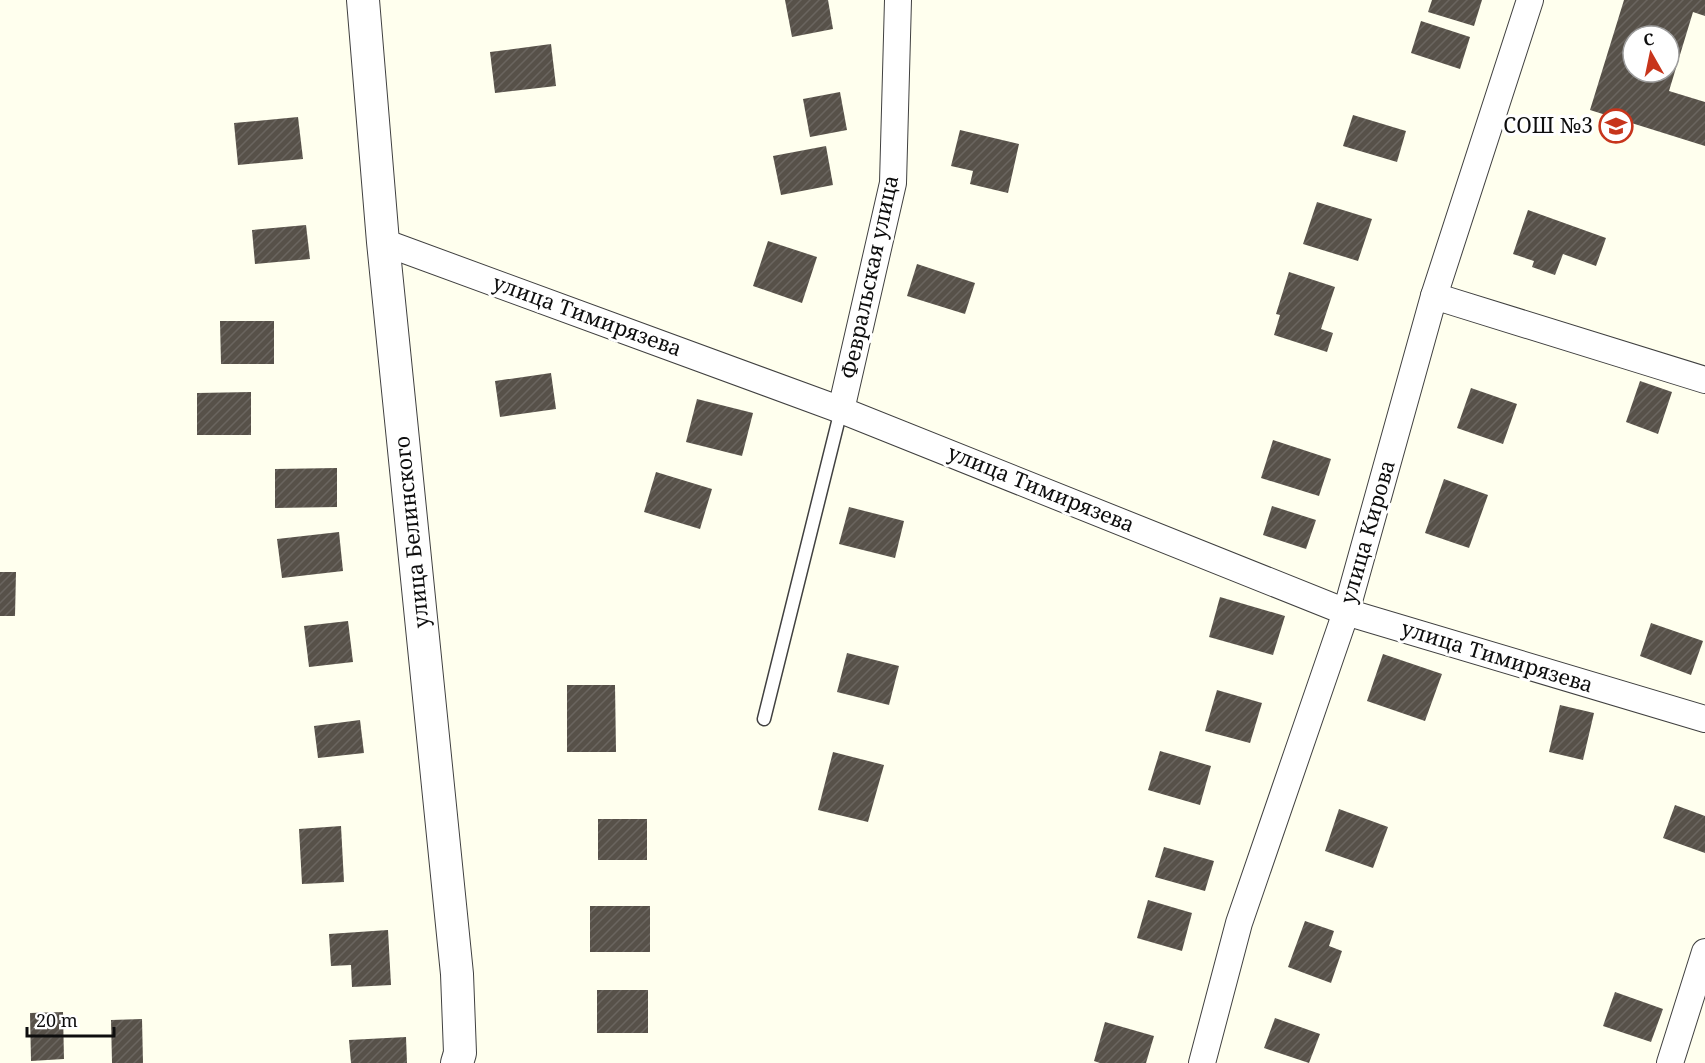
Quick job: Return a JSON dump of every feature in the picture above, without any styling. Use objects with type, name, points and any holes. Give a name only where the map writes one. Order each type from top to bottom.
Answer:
[{"type":"street","name":"улица Белинского","points":[[363,0],[382,242],[457,974],[460,1053],[457,1063]]},
{"type":"street","name":"Февральская улица","points":[[841,410],[893,183],[898,0]]},
{"type":"street","name":"улица Кирова","points":[[1202,1063],[1239,923],[1346,612],[1434,296],[1530,0]]},
{"type":"street","name":"улица Тимирязева","points":[[382,242],[841,410],[1346,612],[1705,718]]},
{"type":"street","points":[[1434,296],[1705,380]]},
{"type":"street","points":[[1670,1063],[1705,952]]},
{"type":"lane","points":[[764,719],[841,410]]},
{"type":"building","points":[[785,0],[828,0],[833,29],[792,37]]},
{"type":"building","points":[[1432,0],[1482,0],[1474,26],[1428,12]]},
{"type":"building","points":[[1624,0],[1705,0],[1705,16],[1693,12],[1681,52],[1681,24],[1621,24],[1621,84],[1671,84],[1669,91],[1705,102],[1705,146],[1590,110]]},
{"type":"building","points":[[1421,21],[1470,37],[1460,69],[1411,53]]},
{"type":"building","points":[[551,44],[556,86],[495,93],[490,52]]},
{"type":"building","points":[[840,92],[847,130],[810,137],[803,99]]},
{"type":"building","points":[[1353,115],[1406,131],[1397,162],[1343,146]]},
{"type":"building","points":[[298,117],[303,159],[238,165],[234,123]]},
{"type":"building","points":[[960,130],[1019,144],[1008,193],[970,184],[973,171],[951,166]]},
{"type":"building","points":[[826,146],[833,185],[781,195],[773,156]]},
{"type":"building","points":[[1317,202],[1372,219],[1358,261],[1303,244]]},
{"type":"building","points":[[1528,210],[1606,238],[1596,266],[1563,254],[1555,275],[1532,267],[1534,261],[1513,254]]},
{"type":"building","points":[[306,225],[310,259],[255,264],[252,230]]},
{"type":"building","points":[[768,241],[817,257],[802,303],[753,286]]},
{"type":"building","points":[[917,264],[975,283],[965,314],[907,296]]},
{"type":"building","points":[[1289,272],[1335,287],[1321,329],[1333,333],[1327,352],[1274,335],[1280,315],[1276,314]]},
{"type":"building","points":[[220,321],[274,321],[274,364],[221,364]]},
{"type":"building","points":[[551,373],[556,409],[500,417],[495,381]]},
{"type":"building","points":[[1640,381],[1672,392],[1658,434],[1626,422]]},
{"type":"building","points":[[1471,388],[1517,404],[1503,444],[1457,428]]},
{"type":"building","points":[[251,392],[251,435],[197,435],[197,393]]},
{"type":"building","points":[[697,399],[753,413],[742,456],[686,442]]},
{"type":"building","points":[[1273,440],[1331,459],[1319,496],[1261,478]]},
{"type":"building","points":[[337,468],[337,507],[275,508],[275,469]]},
{"type":"building","points":[[656,472],[712,489],[700,529],[644,512]]},
{"type":"building","points":[[1444,479],[1488,495],[1469,548],[1425,533]]},
{"type":"building","points":[[1272,506],[1316,520],[1306,549],[1263,535]]},
{"type":"building","points":[[849,507],[904,521],[895,558],[839,544]]},
{"type":"building","points":[[339,532],[343,571],[282,578],[277,539]]},
{"type":"building","points":[[0,572],[16,572],[15,616],[0,616]]},
{"type":"building","points":[[1220,597],[1285,616],[1273,655],[1209,637]]},
{"type":"building","points":[[348,621],[353,662],[309,667],[304,626]]},
{"type":"building","points":[[1651,623],[1703,641],[1691,675],[1640,656]]},
{"type":"building","points":[[847,653],[899,666],[889,705],[837,692]]},
{"type":"building","points":[[1383,654],[1442,674],[1425,721],[1367,701]]},
{"type":"building","points":[[567,685],[615,685],[616,752],[567,752]]},
{"type":"building","points":[[1217,690],[1262,703],[1250,743],[1205,731]]},
{"type":"building","points":[[1560,705],[1594,713],[1583,760],[1549,752]]},
{"type":"building","points":[[360,720],[364,753],[318,758],[314,726]]},
{"type":"building","points":[[1160,751],[1211,766],[1200,805],[1148,790]]},
{"type":"building","points":[[833,752],[884,765],[868,822],[818,810]]},
{"type":"building","points":[[1675,805],[1705,816],[1705,853],[1663,838]]},
{"type":"building","points":[[1339,809],[1388,827],[1373,868],[1325,851]]},
{"type":"building","points":[[598,819],[647,819],[647,860],[598,860]]},
{"type":"building","points":[[341,826],[344,882],[302,884],[299,829]]},
{"type":"building","points":[[1164,847],[1214,861],[1205,891],[1155,877]]},
{"type":"building","points":[[1148,900],[1192,913],[1182,951],[1137,938]]},
{"type":"building","points":[[590,906],[650,906],[650,952],[590,952]]},
{"type":"building","points":[[1305,921],[1334,931],[1329,946],[1342,951],[1331,983],[1288,967]]},
{"type":"building","points":[[388,930],[391,985],[352,987],[351,965],[331,966],[329,934]]},
{"type":"building","points":[[597,990],[648,990],[648,1033],[597,1033]]},
{"type":"building","points":[[1615,992],[1663,1009],[1651,1042],[1603,1026]]},
{"type":"building","points":[[63,1012],[64,1059],[31,1061],[30,1013]]},
{"type":"building","points":[[1275,1018],[1320,1034],[1309,1063],[1264,1048]]},
{"type":"building","points":[[142,1019],[143,1063],[112,1063],[111,1020]]},
{"type":"building","points":[[1105,1022],[1154,1036],[1146,1063],[1094,1061]]},
{"type":"building","points":[[406,1037],[407,1063],[351,1063],[349,1040]]},
{"type":"place","name":"СОШ №3","points":[[1616,126]]}]
